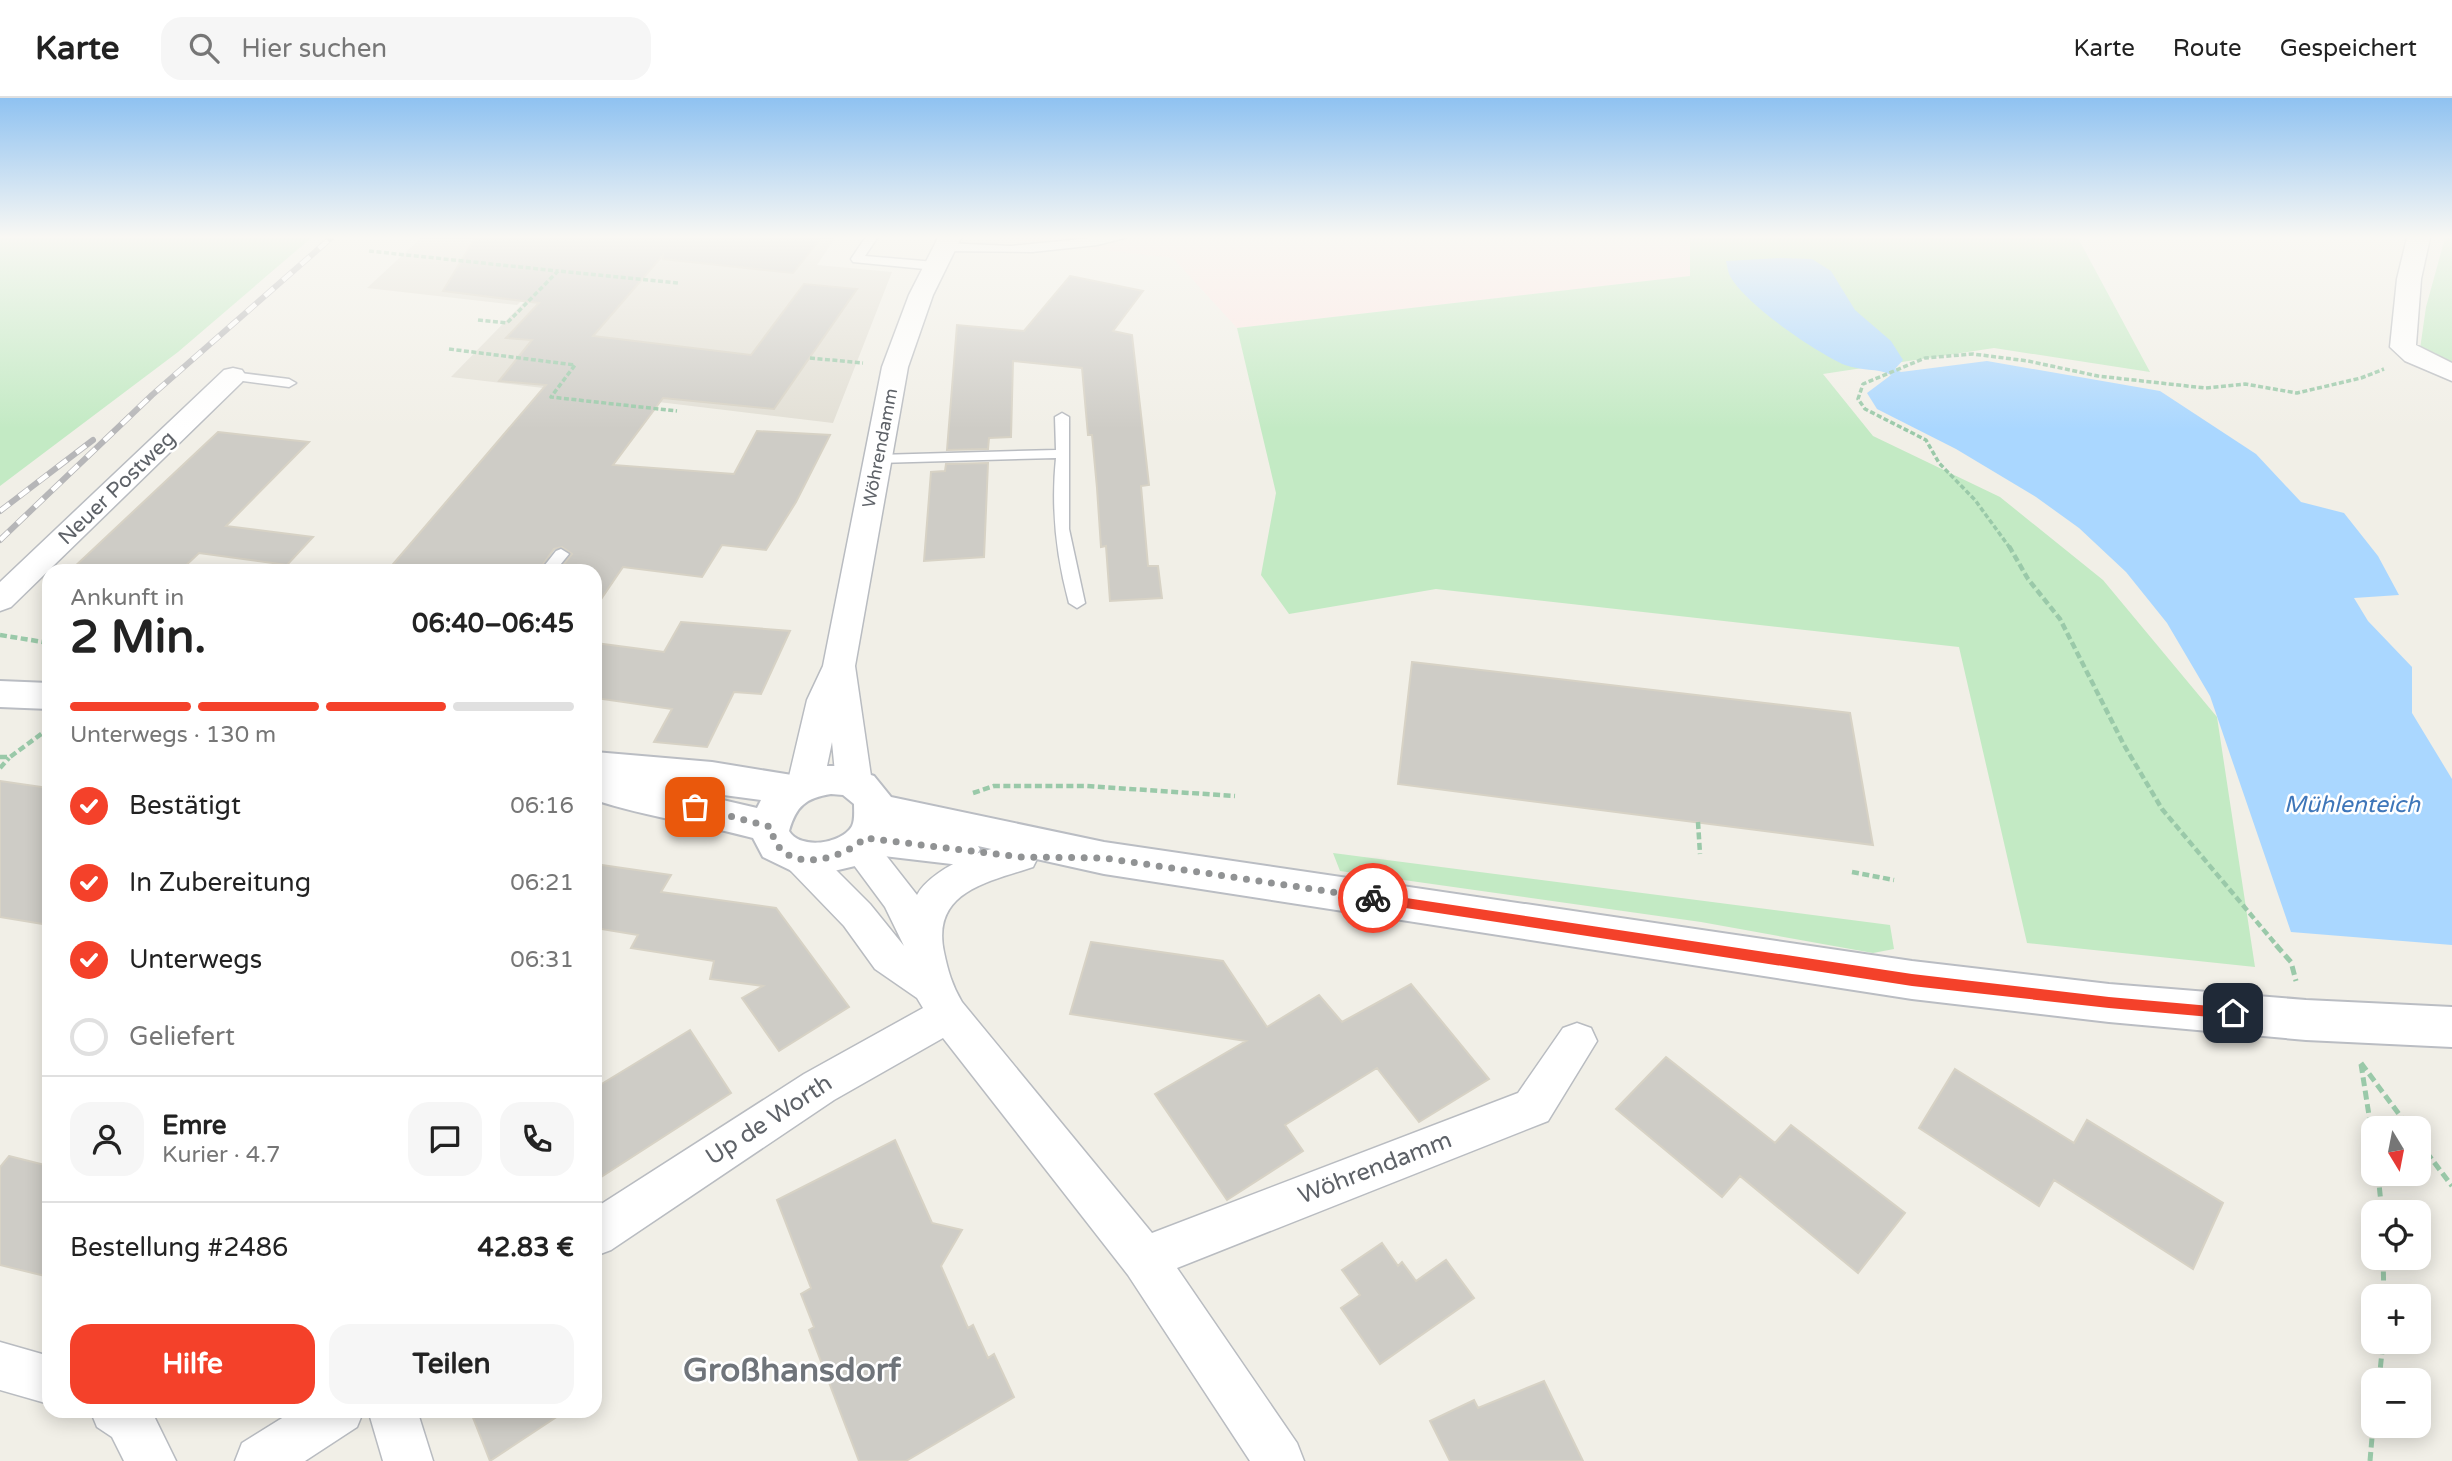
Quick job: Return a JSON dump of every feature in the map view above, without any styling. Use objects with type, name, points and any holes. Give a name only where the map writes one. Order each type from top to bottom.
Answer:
[{"type":"main road","points":[[0,694],[42,696]]},
{"type":"main road","points":[[602,768],[800,788],[831,779],[863,819],[1020,857],[1104,858]]},
{"type":"main road","points":[[602,787],[636,798],[695,807],[771,827],[776,845],[783,852],[803,860],[832,858],[863,819]]},
{"type":"main road","name":"Wöhrendamm","points":[[771,827],[777,807],[800,788]]},
{"type":"main road","points":[[863,819],[939,820],[1007,838],[1104,858],[1912,980],[2109,1003],[2452,1027]]},
{"type":"street","name":"Wöhrendamm","points":[[800,788],[824,700],[839,666],[895,367],[922,302]]},
{"type":"street","points":[[2407,302],[2403,347],[2414,356],[2452,373]]},
{"type":"street","name":"Neuer Postweg","points":[[0,600],[233,376]]},
{"type":"street","name":"Wöhrendamm","points":[[839,666],[863,819]]},
{"type":"street","points":[[863,819],[898,896],[922,940],[939,1000]]},
{"type":"street","points":[[922,940],[927,911],[957,878],[1020,857]]},
{"type":"street","points":[[803,860],[857,915],[889,957],[939,1000],[1144,1259],[1279,1461]]},
{"type":"street","name":"Up de Worth","points":[[602,1229],[819,1087],[939,1000]]},
{"type":"street","name":"Wöhrendamm","points":[[1144,1259],[1532,1107],[1577,1041]]},
{"type":"street","points":[[0,1366],[42,1378]]},
{"type":"street","points":[[126,1418],[151,1461]]},
{"type":"street","points":[[260,1461],[327,1418]]},
{"type":"street","points":[[395,1418],[408,1461]]},
{"type":"lane","points":[[233,376],[289,383]]},
{"type":"lane","points":[[1062,417],[1063,454],[1060,484],[1064,562],[1077,603]]},
{"type":"lane","points":[[878,459],[1063,454]]},
{"type":"lane","points":[[553,564],[561,554]]},
{"type":"path","points":[[478,320],[507,323],[528,302]]},
{"type":"path","points":[[449,349],[575,365],[551,397],[677,411]]},
{"type":"path","points":[[2291,962],[2233,897],[2162,809],[2124,745],[2060,619],[2028,579],[2007,543],[1975,500],[1939,463],[1926,440],[1865,409],[1858,400],[1863,384],[1926,358],[1973,354],[2028,361],[2098,376],[2205,388],[2245,384],[2297,393],[2361,378],[2414,356]]},
{"type":"path","points":[[810,358],[895,367]]},
{"type":"path","points":[[0,635],[42,642]]},
{"type":"path","points":[[0,768],[42,733]]},
{"type":"path","points":[[0,757],[10,757]]},
{"type":"path","points":[[1698,822],[1700,854]]},
{"type":"path","points":[[1852,872],[1894,880]]},
{"type":"path","points":[[2361,1063],[2369,1116]]},
{"type":"path","points":[[2431,1158],[2452,1186]]},
{"type":"path","points":[[2370,1461],[2373,1438]]},
{"type":"shaded area","points":[[487,302],[521,302],[517,305]]},
{"type":"shaded area","points":[[524,302],[880,302],[833,423],[451,377]]},
{"type":"shaded area","points":[[1213,302],[1467,302],[1237,328]]},
{"type":"green space","points":[[0,302],[237,302],[178,352],[0,486]]},
{"type":"green space","points":[[1467,302],[2112,302],[2150,372],[1994,348],[1823,374],[1873,436],[2000,497],[2103,580],[2217,717],[2255,967],[2027,943],[1959,647],[1436,589],[1289,614],[1261,575],[1276,493],[1237,328]]},
{"type":"green space","points":[[2427,302],[2452,302],[2452,362],[2420,349]]},
{"type":"green space","points":[[1333,853],[1890,925],[1894,949],[1873,953],[1701,922],[1340,871]]},
{"type":"water","name":"Mühlenteich","points":[[1752,302],[1850,302],[1855,310],[1891,341],[1903,360],[1895,369],[1901,372],[1987,361],[2160,391],[2256,454],[2301,502],[2344,513],[2378,556],[2399,595],[2354,598],[2368,621],[2412,667],[2412,713],[2452,779],[2452,945],[2291,932],[2210,696],[2167,623],[2126,572],[2079,528],[2036,497],[1956,449],[1877,409],[1867,393],[1891,375],[1845,365],[1832,359],[1799,339]]},
{"type":"building","points":[[528,302],[623,302],[593,336],[751,355],[791,302],[848,302],[774,409],[663,398],[613,465],[734,474],[757,431],[830,435],[796,502],[766,550],[722,545],[702,577],[623,567],[602,598],[602,564],[564,564],[572,554],[562,547],[554,549],[543,564],[393,564],[546,385],[499,381],[532,340],[506,338],[539,303]]},
{"type":"building","points":[[1049,302],[1135,302],[1113,331],[1132,335],[1149,485],[1141,486],[1148,566],[1158,566],[1162,598],[1110,601],[1106,546],[1101,547],[1092,435],[1088,435],[1082,368],[1013,361],[1011,437],[989,438],[988,449],[947,450],[957,325],[1024,331]]},
{"type":"building","points":[[218,432],[309,442],[226,526],[313,537],[288,564],[199,553],[187,564],[77,564]]},
{"type":"building","points":[[988,463],[984,557],[924,561],[931,472],[945,471],[946,464]]},
{"type":"building","points":[[681,622],[790,631],[761,694],[734,692],[707,747],[654,742],[672,709],[602,699],[602,644],[664,652]]},
{"type":"building","points":[[1412,662],[1850,713],[1873,845],[1398,784]]},
{"type":"building","points":[[0,781],[42,787],[42,924],[0,917]]},
{"type":"building","points":[[602,865],[671,875],[661,892],[776,908],[849,1007],[779,1051],[742,998],[763,986],[710,979],[714,961],[631,948],[638,935],[602,929]]},
{"type":"building","points":[[1091,942],[1223,961],[1267,1027],[1319,995],[1342,1022],[1411,984],[1489,1079],[1419,1122],[1377,1068],[1285,1125],[1303,1151],[1227,1200],[1155,1094],[1246,1041],[1070,1014]]},
{"type":"building","points":[[690,1030],[731,1093],[602,1176],[602,1084]]},
{"type":"building","points":[[1666,1057],[1775,1143],[1791,1125],[1905,1213],[1858,1273],[1740,1176],[1722,1197],[1616,1109]]},
{"type":"building","points":[[1955,1069],[2074,1143],[2087,1120],[2223,1203],[2193,1269],[2054,1180],[2039,1206],[1919,1128]]},
{"type":"building","points":[[895,1140],[932,1223],[962,1230],[941,1266],[968,1328],[973,1325],[988,1358],[994,1354],[1014,1397],[906,1461],[859,1461],[809,1330],[814,1327],[801,1294],[811,1288],[777,1200]]},
{"type":"building","points":[[9,1156],[42,1164],[42,1275],[0,1265],[0,1167]]},
{"type":"building","points":[[1382,1243],[1398,1266],[1402,1262],[1416,1281],[1446,1260],[1474,1298],[1380,1364],[1341,1308],[1360,1295],[1342,1270]]},
{"type":"building","points":[[1544,1381],[1583,1461],[1450,1461],[1430,1421],[1474,1400],[1478,1408]]},
{"type":"building","points":[[473,1418],[555,1418],[490,1461]]},
{"type":"railway","points":[[0,540],[152,395],[258,302]]},
{"type":"railway","points":[[0,511],[93,440]]},
{"type":"way so far","points":[[695,807],[771,827],[776,845],[783,852],[803,860],[832,858],[865,838],[1020,857],[1104,858],[1373,898]]},
{"type":"district","name":"Großhansdorf","points":[[792,1370]]},
{"type":"route","points":[[1373,898],[1912,980],[2109,1003],[2233,1013]]}]
